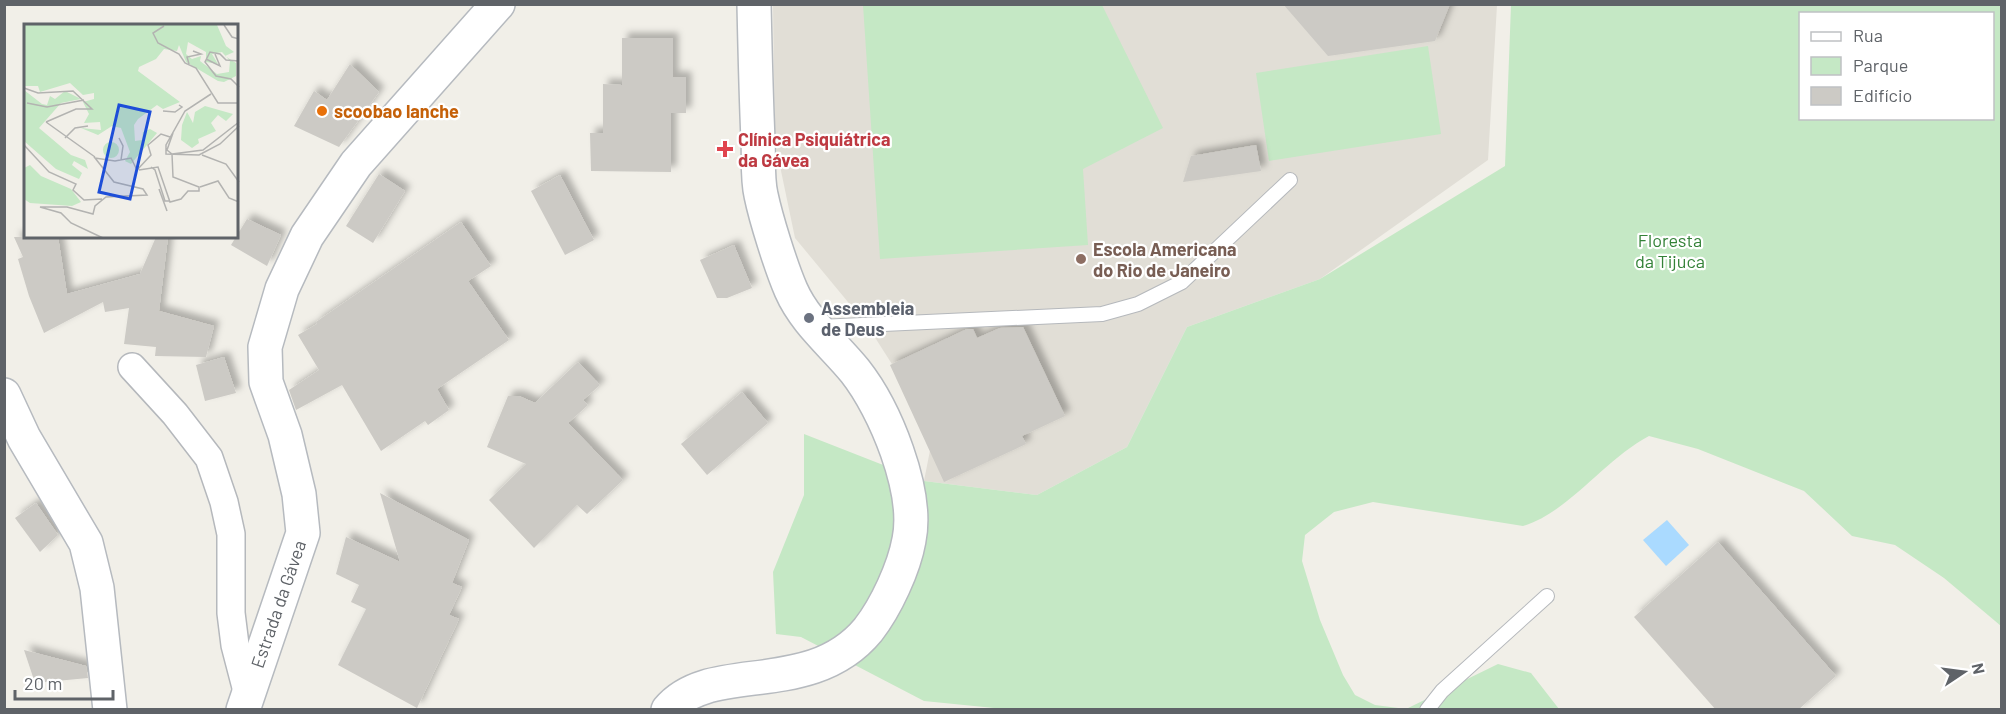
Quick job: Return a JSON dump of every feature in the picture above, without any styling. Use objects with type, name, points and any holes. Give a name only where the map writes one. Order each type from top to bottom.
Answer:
[{"type":"street","name":"Estrada da Gávea","points":[[245,700],[303,533],[299,494],[285,435],[266,382],[265,347],[282,288],[308,236],[356,164],[498,4]]},
{"type":"street","points":[[668,710],[674,702],[691,692],[717,684],[786,675],[839,657],[867,630],[888,599],[909,539],[908,488],[893,438],[877,403],[855,372],[814,327],[791,290],[760,194],[754,4]]},
{"type":"street","points":[[132,368],[175,414],[208,459],[224,502],[231,534],[231,614],[245,700]]},
{"type":"street","points":[[4,395],[24,438],[86,543],[98,588],[110,710]]},
{"type":"lane","points":[[814,327],[1102,314],[1138,304],[1182,282],[1290,180]]},
{"type":"lane","points":[[1427,710],[1442,691],[1546,596]]},
{"type":"shaded area","name":"Escola Americana do Rio de Janeiro","points":[[773,5],[1497,5],[1488,160],[1320,279],[1187,327],[1127,447],[1037,495],[924,481],[934,430],[867,325],[795,238],[775,142]]},
{"type":"green space","points":[[863,5],[1102,5],[1163,128],[1083,169],[1088,245],[880,259]]},
{"type":"green space","name":"Floresta da Tijuca","points":[[1511,5],[2001,5],[2001,626],[1944,578],[1895,545],[1852,536],[1804,491],[1698,449],[1649,436],[1617,458],[1555,510],[1523,526],[1373,502],[1334,512],[1305,535],[1302,561],[1320,620],[1343,675],[1355,695],[1375,705],[1406,709],[1498,664],[1531,673],[1559,709],[1014,710],[924,701],[801,637],[776,634],[773,572],[804,495],[804,434],[924,481],[1037,495],[1127,447],[1187,327],[1320,279],[1505,166]]},
{"type":"green space","points":[[1428,46],[1441,134],[1269,161],[1256,73]]},
{"type":"water","points":[[1667,520],[1689,545],[1666,566],[1643,540]]},
{"type":"building","points":[[1283,4],[1450,4],[1435,41],[1328,56]]},
{"type":"building","points":[[622,38],[673,38],[673,77],[686,77],[686,113],[671,113],[671,172],[591,171],[590,133],[603,133],[603,84],[622,85]]},
{"type":"building","points":[[350,64],[379,92],[339,147],[294,126],[314,91],[327,100]]},
{"type":"building","points":[[1256,145],[1261,171],[1183,182],[1191,156]]},
{"type":"building","points":[[379,174],[405,191],[373,243],[346,226]]},
{"type":"building","points":[[560,175],[594,240],[565,255],[531,191]]},
{"type":"building","points":[[247,219],[281,235],[267,266],[231,245],[235,238],[238,238],[238,234]]},
{"type":"building","points":[[461,222],[491,266],[468,281],[509,340],[437,389],[449,410],[428,425],[425,421],[381,451],[342,385],[296,410],[289,390],[319,370],[298,335]]},
{"type":"building","points":[[14,237],[58,238],[67,294],[140,274],[156,238],[168,238],[159,311],[214,326],[206,357],[155,356],[156,347],[124,344],[129,308],[105,312],[103,302],[44,333],[29,296],[18,259],[23,257]]},
{"type":"building","points":[[734,245],[752,288],[727,298],[717,298],[700,260]]},
{"type":"building","points":[[1023,327],[1065,416],[1022,436],[1026,444],[944,482],[890,365],[967,329],[973,329],[977,338],[1000,328]]},
{"type":"building","points":[[224,357],[236,393],[205,401],[196,365]]},
{"type":"building","points":[[578,362],[600,385],[583,400],[588,405],[568,423],[623,480],[587,514],[577,505],[534,548],[489,500],[526,464],[487,447],[508,396],[519,396],[535,403]]},
{"type":"building","points":[[742,392],[768,423],[707,475],[681,444]]},
{"type":"building","points":[[380,493],[469,540],[452,583],[462,587],[449,615],[459,619],[417,708],[338,665],[366,609],[351,602],[359,585],[336,574],[346,537],[400,562]]},
{"type":"building","points":[[36,503],[58,535],[40,552],[15,518]]},
{"type":"building","points":[[1718,542],[1836,676],[1798,710],[1716,710],[1634,617]]},
{"type":"building","points":[[24,650],[86,666],[88,678],[35,683]]},
{"type":"place","name":"scoobao lanche","points":[[322,111]]},
{"type":"place","name":"Clínica Psiquiátrica da Gávea","points":[[725,149]]},
{"type":"place","name":"Escola Americana do Rio de Janeiro","points":[[1081,259]]},
{"type":"place","name":"Assembleia de Deus","points":[[809,318]]}]
